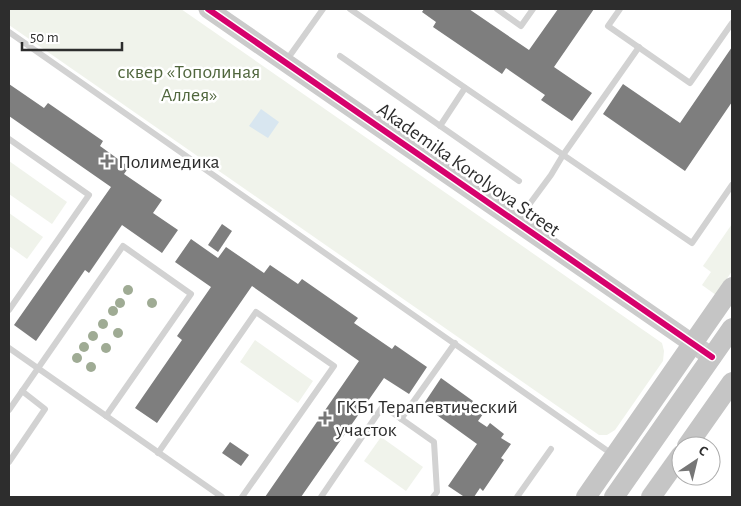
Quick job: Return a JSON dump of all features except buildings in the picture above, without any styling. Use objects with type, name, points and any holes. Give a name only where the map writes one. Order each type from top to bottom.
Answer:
[{"type":"main road","points":[[586,497],[732,287]]},
{"type":"main road","points":[[614,497],[732,328]]},
{"type":"main road","points":[[694,436],[732,382]]},
{"type":"main road","points":[[651,497],[671,469]]},
{"type":"street","name":"Akademika Korolyova Street","points":[[208,9],[712,357]]},
{"type":"lane","points":[[285,62],[323,9]]},
{"type":"lane","points":[[350,9],[692,243],[732,184]]},
{"type":"lane","points":[[497,9],[521,26],[532,9]]},
{"type":"lane","points":[[620,9],[608,26],[690,83],[732,23]]},
{"type":"lane","points":[[9,32],[615,456]]},
{"type":"lane","points":[[517,222],[552,175],[563,155],[639,47]]},
{"type":"lane","points":[[340,56],[519,181]]},
{"type":"lane","points":[[440,126],[465,88]]},
{"type":"lane","points":[[9,139],[89,195],[9,310]]},
{"type":"lane","points":[[9,409],[123,246],[191,294],[106,416]]},
{"type":"lane","points":[[158,452],[256,312],[334,366],[242,497]]},
{"type":"lane","points":[[401,419],[455,343]]},
{"type":"lane","points":[[9,348],[222,497]]},
{"type":"lane","points":[[9,462],[46,409],[22,391]]},
{"type":"lane","points":[[321,497],[383,406],[434,442],[437,492],[433,497]]},
{"type":"lane","points":[[517,497],[551,449]]},
{"type":"green space","name":"сквер «Тополиная Аллея»","points":[[9,9],[181,9],[662,343],[664,351],[663,361],[615,430],[607,435],[599,435],[9,25]]},
{"type":"green space","points":[[9,161],[67,202],[52,224],[9,194]]},
{"type":"green space","points":[[9,213],[43,237],[27,259],[9,246]]},
{"type":"green space","points":[[732,224],[732,271],[716,295],[702,285],[711,272],[703,266]]},
{"type":"green space","points":[[255,340],[313,381],[298,403],[240,362]]},
{"type":"green space","points":[[381,437],[423,467],[406,491],[364,461]]},
{"type":"shaded area","points":[[261,109],[279,122],[268,138],[249,126]]},
{"type":"cycle path","points":[[208,9],[712,357]]},
{"type":"place","name":"Полимедика","points":[[107,161]]},
{"type":"place","name":"ГКБ1 Терапевтический участок","points":[[325,418]]}]
